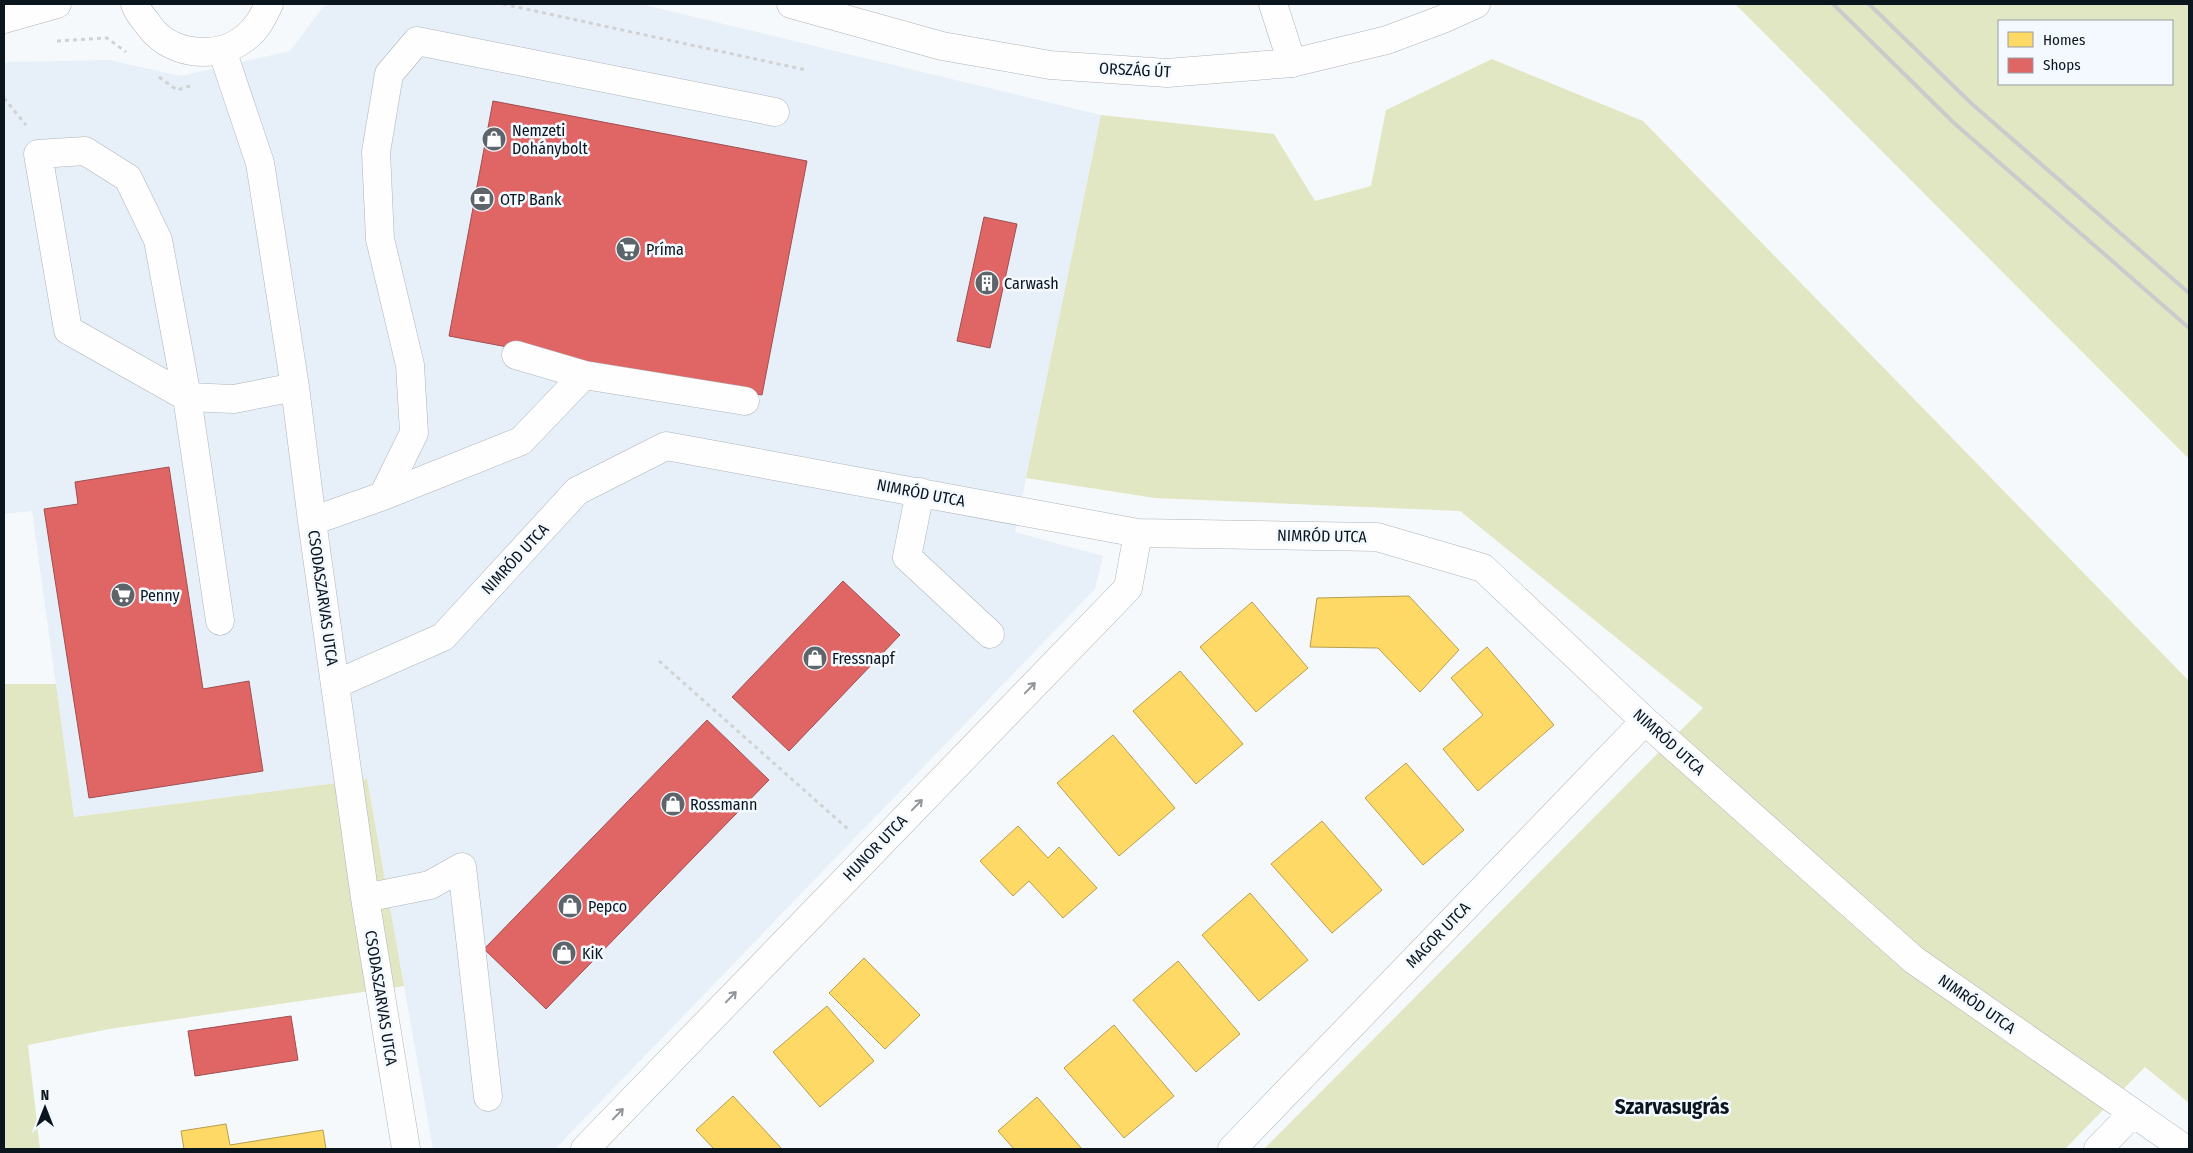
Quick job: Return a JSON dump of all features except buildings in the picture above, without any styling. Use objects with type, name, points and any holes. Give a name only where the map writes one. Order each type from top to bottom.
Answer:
[{"type":"street","points":[[4,19],[57,4]]},
{"type":"street","points":[[135,4],[154,34],[175,47],[226,61],[261,21],[269,4]]},
{"type":"street","name":"ORSZÁG ÚT","points":[[791,4],[942,46],[1050,65],[1167,73],[1292,63],[1387,40],[1443,19],[1476,4]]},
{"type":"street","points":[[1273,4],[1292,63]]},
{"type":"street","points":[[383,496],[414,433],[410,365],[380,239],[376,152],[389,74],[417,41],[775,112]]},
{"type":"street","name":"CSODASZARVAS UTCA","points":[[226,61],[260,163],[295,387],[364,898],[406,1149]]},
{"type":"street","points":[[220,621],[187,397],[158,240],[128,178],[85,151],[38,154],[68,330],[187,397],[234,399],[295,387]]},
{"type":"street","points":[[516,354],[584,375],[745,401]]},
{"type":"street","points":[[312,521],[383,496],[521,441],[584,375]]},
{"type":"street","name":"NIMRÓD UTCA","points":[[336,684],[443,637],[578,491],[666,446],[1138,532],[1377,537],[1484,568],[1644,721],[1914,960],[2132,1114],[2185,1149]]},
{"type":"street","points":[[920,492],[907,557],[990,634]]},
{"type":"street","name":"HUNOR UTCA","points":[[585,1149],[1128,588],[1138,532]]},
{"type":"street","name":"MAGOR UTCA","points":[[1232,1149],[1644,721]]},
{"type":"street","points":[[364,898],[430,886],[462,867],[488,1097]]},
{"type":"street","points":[[2098,1149],[2132,1114]]},
{"type":"path","points":[[503,4],[806,70]]},
{"type":"path","points":[[51,41],[107,38],[130,56]]},
{"type":"path","points":[[154,73],[177,90],[226,61]]},
{"type":"path","points":[[659,661],[873,851]]},
{"type":"shaded area","points":[[330,4],[641,4],[1101,115],[1015,532],[1103,556],[1095,589],[555,1149],[433,1149],[367,779],[74,817],[32,511],[4,514],[4,64],[7,62],[109,60],[181,76],[290,51],[323,7]]},
{"type":"green space","points":[[1735,4],[2189,4],[2189,459]]},
{"type":"green space","points":[[1492,59],[1643,121],[2189,681],[2189,1103],[2145,1067],[2065,1149],[1264,1149],[1703,708],[1460,511],[1155,498],[1026,478],[1101,115],[1274,134],[1315,201],[1371,186],[1386,110]]},
{"type":"green space","points":[[4,684],[56,684],[74,817],[367,779],[404,986],[109,1029],[28,1045],[40,1149],[4,1149]]},
{"type":"railway","points":[[1833,4],[1954,123],[2189,328]]},
{"type":"railway","points":[[1869,4],[1972,104],[2189,293]]},
{"type":"place","name":"Nemzeti Dohánybolt","points":[[494,139]]},
{"type":"place","name":"OTP Bank","points":[[482,199]]},
{"type":"place","name":"Príma","points":[[628,249]]},
{"type":"place","name":"Carwash","points":[[987,283]]},
{"type":"place","name":"Penny","points":[[123,595]]},
{"type":"place","name":"Fressnapf","points":[[815,658]]},
{"type":"place","name":"Rossmann","points":[[673,804]]},
{"type":"place","name":"Pepco","points":[[570,906]]},
{"type":"place","name":"KiK","points":[[564,953]]},
{"type":"district","name":"Szarvasugrás","points":[[1672,1107]]}]
